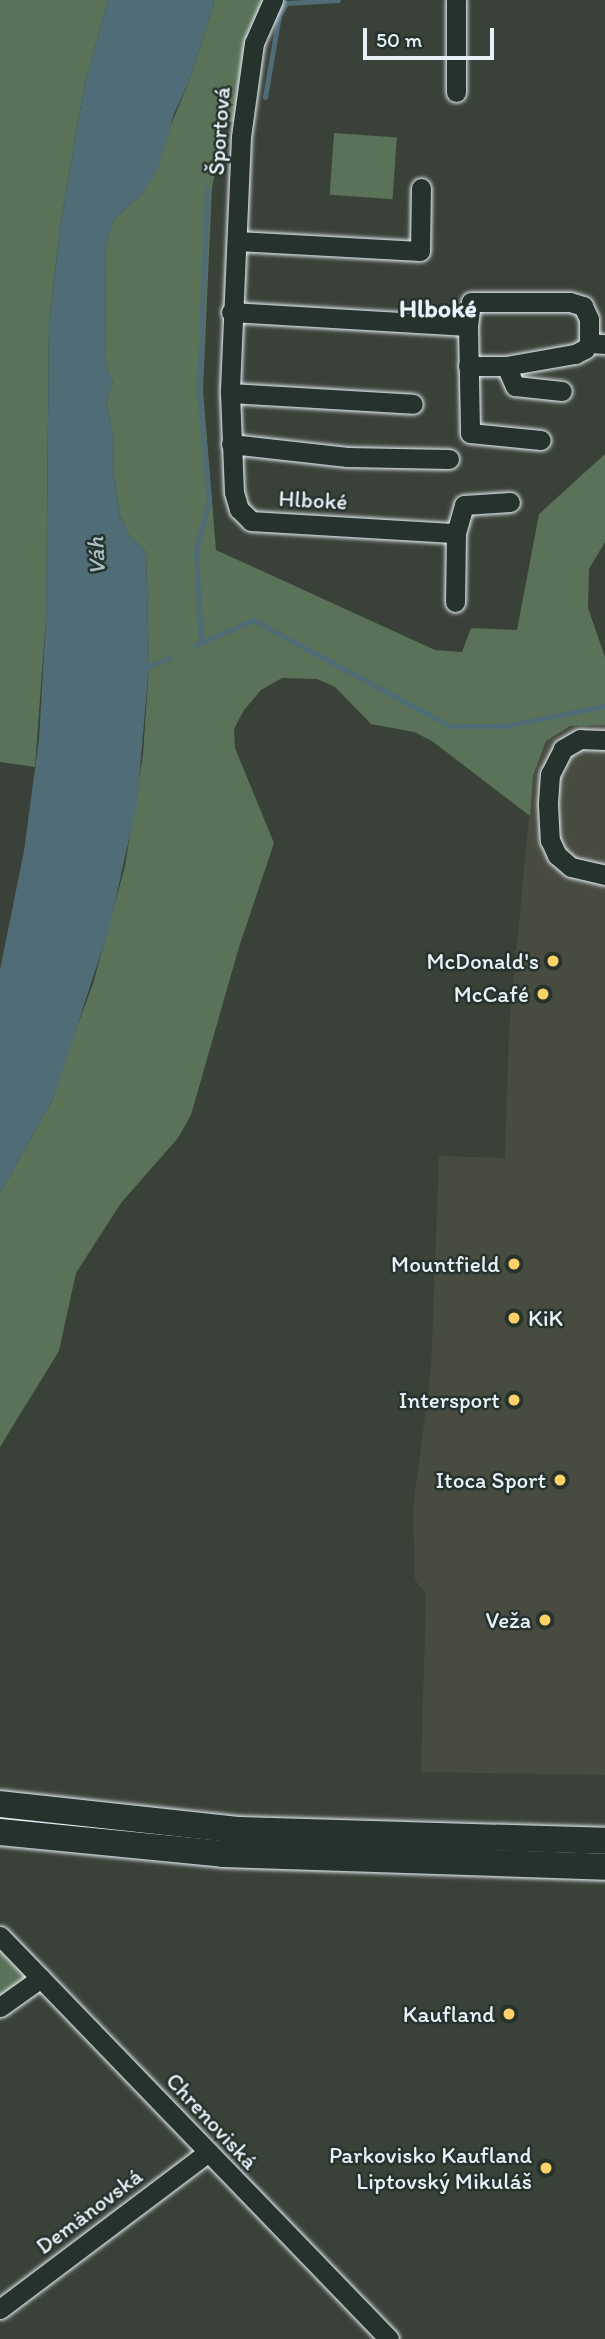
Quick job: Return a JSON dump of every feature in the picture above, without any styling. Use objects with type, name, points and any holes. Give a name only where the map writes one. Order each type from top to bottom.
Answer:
[{"type":"main road","points":[[0,1804],[239,1830],[602,1839]]},
{"type":"main road","points":[[0,1832],[223,1854],[605,1867]]},
{"type":"street","name":"Športová","points":[[233,270],[248,71],[261,22],[273,0]]},
{"type":"street","points":[[456,0],[456,92]]},
{"type":"street","points":[[237,241],[420,251],[421,188]]},
{"type":"street","name":"Hlboké","points":[[233,270],[231,444],[234,492],[239,509],[251,522],[456,533]]},
{"type":"street","points":[[468,366],[506,366],[575,354],[597,343],[583,306],[570,302],[471,302],[468,326],[468,366],[470,433],[541,440]]},
{"type":"street","points":[[231,312],[468,326]]},
{"type":"street","points":[[506,366],[515,386],[562,391]]},
{"type":"street","points":[[230,393],[413,404]]},
{"type":"street","name":"Hlboké","points":[[231,444],[347,457],[449,459]]},
{"type":"street","points":[[455,602],[456,533],[464,505],[510,502]]},
{"type":"street","points":[[605,740],[580,739],[563,748],[550,774],[548,805],[551,840],[557,855],[572,867],[605,875]]},
{"type":"street","name":"Chrenoviská","points":[[0,1936],[389,2339]]},
{"type":"street","points":[[0,2007],[41,1978]]},
{"type":"street","name":"Demänovská","points":[[0,2309],[208,2152]]},
{"type":"shaded area","points":[[605,725],[605,1775],[421,1772],[426,1594],[415,1580],[413,1508],[431,1370],[439,1156],[505,1158],[509,1029],[533,776],[546,741],[570,726]]},
{"type":"green space","points":[[0,0],[108,0],[84,87],[60,228],[49,324],[46,618],[35,767],[0,762]]},
{"type":"green space","points":[[215,0],[280,0],[268,20],[246,122],[225,121],[212,188],[203,390],[216,550],[435,650],[462,652],[471,628],[517,630],[539,514],[605,454],[605,542],[589,569],[588,608],[605,657],[605,725],[570,726],[546,741],[533,776],[530,816],[432,741],[414,732],[371,724],[335,687],[317,679],[282,678],[261,690],[244,710],[234,729],[235,748],[274,843],[239,947],[191,1115],[178,1138],[121,1203],[76,1273],[59,1351],[0,1447],[0,1193],[53,1099],[63,1063],[93,984],[125,866],[143,754],[149,666],[146,552],[129,535],[120,516],[113,470],[114,439],[106,401],[113,382],[105,363],[106,244],[115,218],[143,193],[189,81]]},
{"type":"green space","points":[[334,133],[397,137],[393,199],[330,195]]},
{"type":"green space","points":[[0,1944],[25,1973],[25,1981],[0,1998]]},
{"type":"water","name":"Váh","points":[[108,0],[215,0],[189,81],[174,114],[158,168],[143,193],[115,218],[106,244],[105,363],[113,382],[106,401],[114,439],[113,470],[120,516],[129,535],[146,552],[149,666],[137,803],[109,929],[53,1099],[0,1193],[0,970],[24,851],[39,739],[46,618],[49,325],[60,228],[84,87]]},
{"type":"waterway","points":[[265,97],[279,15],[286,3],[338,0]]},
{"type":"waterway","points":[[201,642],[196,551],[209,500],[199,391],[207,188]]},
{"type":"waterway","points":[[195,645],[253,620],[450,726],[504,726],[605,706]]},
{"type":"waterway","points":[[145,671],[149,666],[170,658]]},
{"type":"place","name":"McDonald's","points":[[553,961]]},
{"type":"place","name":"McCafé","points":[[543,994]]},
{"type":"place","name":"Mountfield","points":[[514,1264]]},
{"type":"place","name":"KiK","points":[[514,1318]]},
{"type":"place","name":"Intersport","points":[[514,1400]]},
{"type":"place","name":"Itoca Sport","points":[[560,1480]]},
{"type":"place","name":"Veža","points":[[545,1620]]},
{"type":"place","name":"Kaufland","points":[[509,2014]]},
{"type":"place","name":"Parkovisko Kaufland Liptovský Mikuláš","points":[[546,2168]]},
{"type":"district","name":"Hlboké","points":[[438,309]]}]
